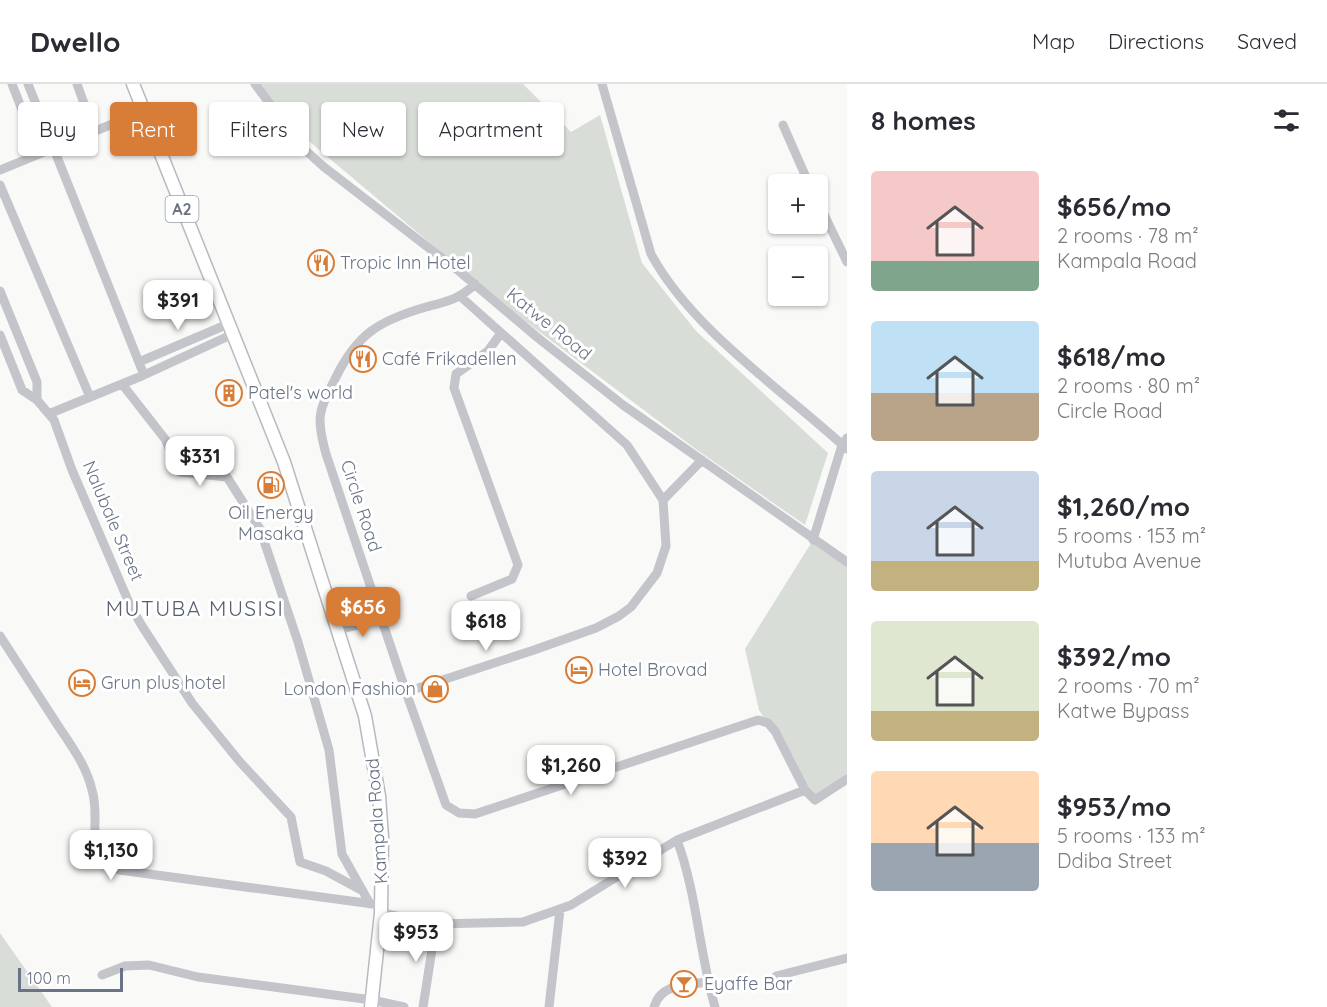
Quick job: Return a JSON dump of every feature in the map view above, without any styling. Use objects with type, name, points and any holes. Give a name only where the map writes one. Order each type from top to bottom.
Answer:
[{"type":"main road","name":"A2","points":[[133,84],[140,102]]},
{"type":"main road","name":"A2","points":[[162,156],[230,329]]},
{"type":"main road","name":"Kampala Road","points":[[230,329],[284,462],[354,675],[373,753],[382,837],[371,1003]]},
{"type":"street","points":[[12,84],[19,102]]},
{"type":"street","points":[[28,84],[35,102]]},
{"type":"street","points":[[77,84],[84,102]]},
{"type":"street","name":"Katwe Road","points":[[255,84],[304,149],[324,167],[475,284],[538,339],[623,405],[847,562]]},
{"type":"street","points":[[602,84],[651,254],[662,276],[702,322],[845,444],[813,540]]},
{"type":"street","points":[[783,125],[805,174]]},
{"type":"street","points":[[0,168],[31,156]]},
{"type":"street","points":[[55,156],[144,375]]},
{"type":"street","points":[[0,185],[90,397]]},
{"type":"street","points":[[828,223],[847,262]]},
{"type":"street","name":"Circle Road","points":[[475,284],[461,297],[418,309],[372,328],[364,334],[342,364],[319,414],[318,425],[381,619],[446,805],[459,813],[475,814],[758,720],[768,723],[775,730],[805,790]]},
{"type":"street","points":[[0,291],[37,382],[37,400]]},
{"type":"street","points":[[406,692],[596,628],[620,616],[631,607],[657,573],[666,546],[663,500],[645,469],[627,445],[461,297]]},
{"type":"street","points":[[139,362],[230,329]]},
{"type":"street","points":[[51,413],[144,375],[230,329]]},
{"type":"street","points":[[471,596],[512,579],[518,565],[454,388],[456,374],[488,351],[501,333]]},
{"type":"street","name":"Nalubale Street","points":[[0,336],[22,390],[51,413],[130,605],[185,693],[240,762],[286,809],[294,825],[300,862],[326,871],[363,891]]},
{"type":"street","points":[[122,384],[165,439],[180,472],[228,477],[260,529],[313,685],[329,750],[342,854],[363,891],[378,906]]},
{"type":"street","points":[[663,500],[702,460]]},
{"type":"street","points":[[338,630],[381,619]]},
{"type":"street","points":[[0,636],[85,768],[96,808],[96,849],[101,859],[109,865],[119,870],[378,906],[436,924],[511,924],[560,910],[602,888],[677,840],[805,790],[815,801],[847,779]]},
{"type":"street","points":[[677,840],[692,891],[708,982],[715,1007]]},
{"type":"street","points":[[549,1007],[560,910]]},
{"type":"street","points":[[423,1007],[436,924]]},
{"type":"street","points":[[776,976],[847,958]]},
{"type":"street","points":[[102,975],[125,966],[149,965],[198,977],[404,1007]]},
{"type":"street","points":[[654,1007],[657,998],[665,990],[708,982]]},
{"type":"shaded area","points":[[255,84],[523,84],[541,102],[418,102],[418,156],[564,156],[564,125],[571,132],[600,115],[642,263],[696,331],[828,453],[805,525],[697,450],[505,306],[327,156],[406,156],[406,102],[321,102],[321,151],[309,141],[309,102],[268,102]]},
{"type":"shaded area","points":[[813,540],[847,562],[847,781],[815,800],[759,710],[745,649]]},
{"type":"shaded area","points":[[0,933],[52,1007],[0,1007]]},
{"type":"place","name":"Tropic Inn Hotel","points":[[321,263]]},
{"type":"place","name":"Café Frikadellen","points":[[363,359]]},
{"type":"place","name":"Patel's world","points":[[229,393]]},
{"type":"place","name":"Oil Energy Masaka","points":[[271,485]]},
{"type":"place","name":"Hotel Brovad","points":[[579,670]]},
{"type":"place","name":"Grun plus hotel","points":[[82,683]]},
{"type":"place","name":"London Fashion","points":[[435,689]]},
{"type":"place","name":"Eyaffe Bar","points":[[684,984]]},
{"type":"district","name":"MUTUBA MUSISI","points":[[195,609]]}]
